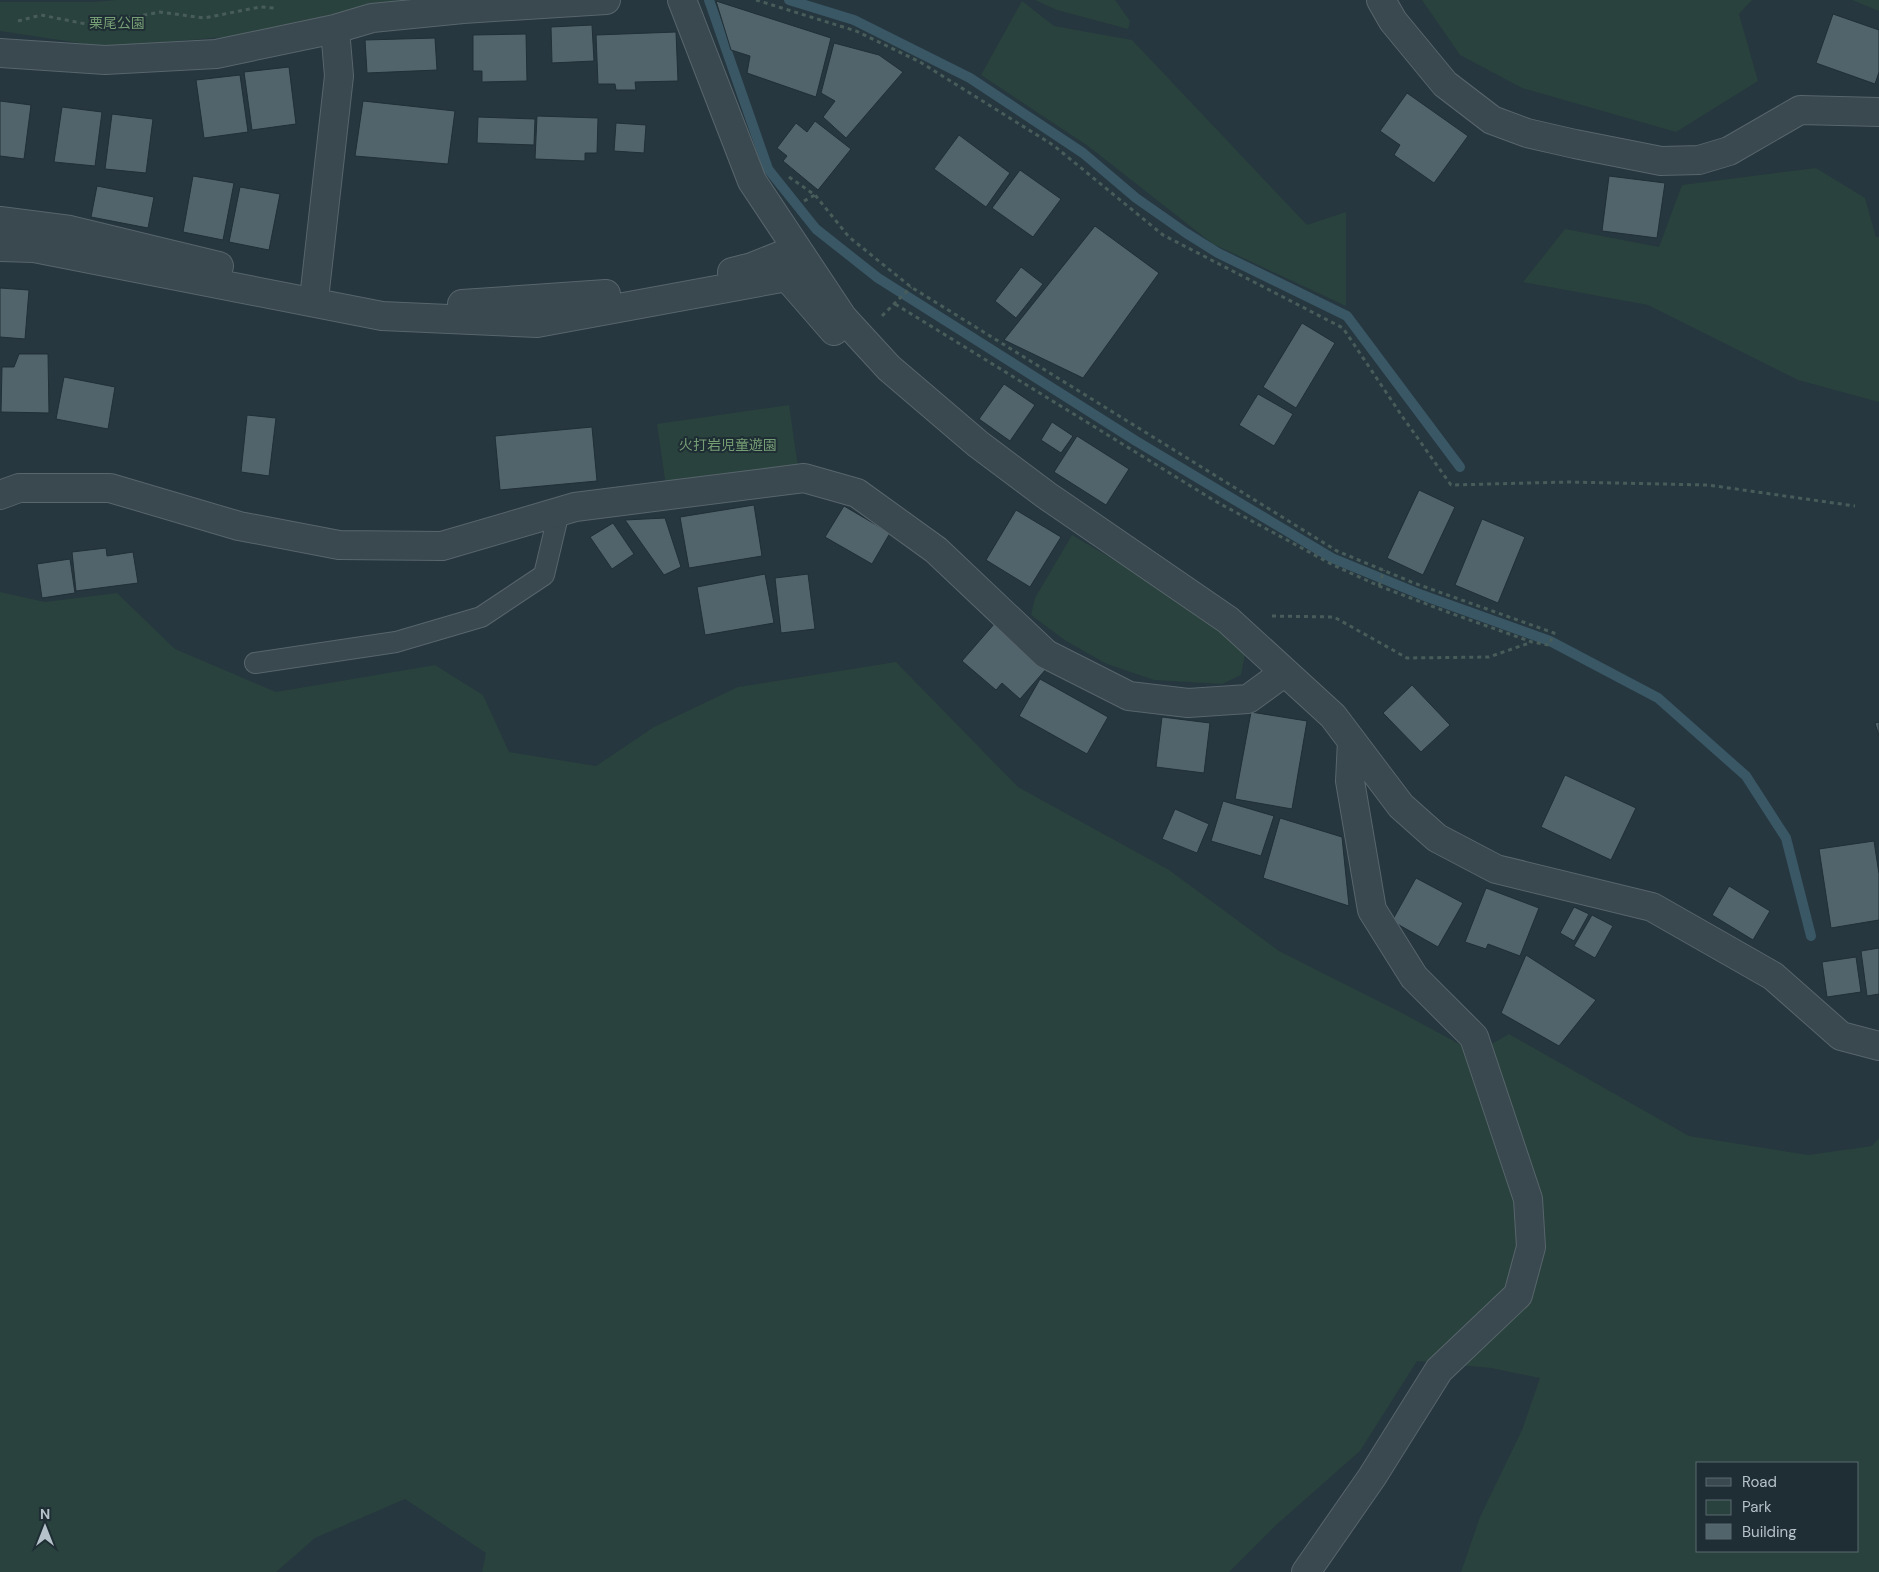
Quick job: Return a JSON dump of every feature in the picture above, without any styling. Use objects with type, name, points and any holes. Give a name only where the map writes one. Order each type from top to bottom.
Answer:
[{"type":"street","points":[[0,53],[105,60],[216,54],[335,29],[372,18],[464,9],[606,0]]},
{"type":"street","points":[[682,0],[752,181],[843,318],[889,368],[978,444],[1054,500],[1228,620],[1333,716],[1401,806],[1437,838],[1496,869],[1652,907],[1773,976],[1841,1036],[1879,1046]]},
{"type":"street","points":[[1381,0],[1393,21],[1444,84],[1492,120],[1527,133],[1661,161],[1699,160],[1729,151],[1800,110],[1877,116]]},
{"type":"street","points":[[315,290],[340,76],[335,29]]},
{"type":"street","points":[[0,221],[70,230],[315,290],[391,304],[475,304],[586,296],[659,287],[752,267],[797,249]]},
{"type":"street","points":[[0,247],[34,248],[382,316],[537,323],[787,277],[833,331],[853,330]]},
{"type":"street","points":[[0,495],[19,488],[110,488],[239,526],[340,545],[442,546],[575,507],[804,478],[857,493],[936,550],[1046,654],[1129,696],[1188,702],[1248,698],[1285,672]]},
{"type":"street","points":[[1306,1572],[1372,1477],[1439,1370],[1518,1295],[1532,1247],[1528,1200],[1474,1037],[1414,976],[1372,910],[1350,781],[1352,741]]},
{"type":"lane","points":[[255,663],[396,642],[481,617],[544,575],[559,512]]},
{"type":"path","points":[[756,0],[856,31],[920,62],[1053,145],[1163,235],[1343,328],[1451,485],[1568,482],[1708,485],[1854,506]]},
{"type":"path","points":[[11,25],[17,21],[41,15],[91,25],[160,12],[204,18],[260,7],[277,8]]},
{"type":"path","points":[[783,173],[815,195],[849,237],[912,287],[1328,546],[1414,583],[1554,633],[1549,645],[1532,642],[1378,586],[1333,565],[1215,501],[895,304],[912,287]]},
{"type":"path","points":[[1378,586],[1384,570]]},
{"type":"path","points":[[1267,616],[1334,617],[1408,658],[1489,656],[1532,642]]},
{"type":"green space","name":"栗尾公園","points":[[116,0],[522,0],[236,36],[106,47],[0,31],[0,2],[93,2]]},
{"type":"green space","points":[[1035,0],[1115,0],[1130,21],[1128,29],[1057,10]]},
{"type":"green space","points":[[1422,0],[1752,0],[1739,14],[1758,81],[1676,132],[1522,88],[1460,55]]},
{"type":"green space","points":[[1852,0],[1879,0],[1879,11]]},
{"type":"green space","points":[[1022,1],[1054,26],[1132,40],[1307,225],[1346,212],[1346,306],[1213,244],[1088,146],[981,75]]},
{"type":"green space","points":[[1816,168],[1865,198],[1876,237],[1879,237],[1879,402],[1798,380],[1648,305],[1523,282],[1565,229],[1659,247],[1682,185]]},
{"type":"green space","name":"火打岩児童遊園","points":[[789,405],[798,467],[666,486],[657,424]]},
{"type":"green space","points":[[1072,535],[1204,613],[1245,654],[1241,675],[1222,684],[1154,680],[1107,664],[1066,641],[1031,615],[1035,598]]},
{"type":"green space","points":[[0,592],[45,602],[117,593],[175,649],[276,692],[435,665],[483,695],[509,752],[596,766],[654,727],[738,687],[896,662],[1018,787],[1169,870],[1279,951],[1476,1053],[1509,1034],[1689,1136],[1808,1155],[1872,1146],[1879,1138],[1879,1572],[1461,1572],[1480,1517],[1522,1430],[1540,1378],[1491,1368],[1417,1361],[1360,1451],[1275,1526],[1229,1572],[482,1572],[486,1553],[405,1499],[315,1538],[276,1572],[0,1572]]},
{"type":"building","points":[[716,1],[831,38],[816,97],[747,73],[750,56],[731,50]]},
{"type":"building","points":[[1833,14],[1879,30],[1879,72],[1875,84],[1816,63]]},
{"type":"building","points":[[592,25],[594,61],[552,63],[551,27]]},
{"type":"building","points":[[676,32],[678,81],[635,82],[636,90],[616,90],[615,84],[598,84],[596,35]]},
{"type":"building","points":[[526,34],[527,81],[482,82],[482,71],[473,71],[473,35]]},
{"type":"building","points":[[435,38],[437,70],[367,73],[365,40]]},
{"type":"building","points":[[834,43],[879,55],[903,72],[846,138],[823,117],[835,101],[821,93]]},
{"type":"building","points":[[289,67],[296,124],[252,130],[244,72]]},
{"type":"building","points":[[240,75],[248,132],[204,138],[196,80]]},
{"type":"building","points":[[1407,93],[1468,136],[1434,183],[1394,155],[1400,145],[1380,131]]},
{"type":"building","points":[[0,101],[31,105],[24,159],[0,156]]},
{"type":"building","points":[[363,101],[455,111],[448,164],[355,156]]},
{"type":"building","points":[[62,107],[102,112],[95,166],[54,162]]},
{"type":"building","points":[[112,114],[153,119],[146,173],[105,169]]},
{"type":"building","points":[[537,116],[598,118],[597,153],[585,153],[585,161],[535,159]]},
{"type":"building","points":[[478,117],[535,119],[534,145],[477,143]]},
{"type":"building","points":[[815,121],[851,149],[818,190],[783,161],[787,156],[777,148],[796,123],[807,132]]},
{"type":"building","points":[[616,123],[646,125],[644,153],[614,151]]},
{"type":"building","points":[[959,135],[1010,173],[986,207],[934,169]]},
{"type":"building","points":[[1020,170],[1061,199],[1033,237],[992,208]]},
{"type":"building","points":[[193,176],[234,183],[223,240],[183,232]]},
{"type":"building","points":[[1609,176],[1665,183],[1657,238],[1602,231]]},
{"type":"building","points":[[97,186],[154,197],[148,228],[91,217]]},
{"type":"building","points":[[240,187],[280,194],[269,250],[229,242]]},
{"type":"building","points":[[1095,226],[1159,273],[1083,378],[1004,340]]},
{"type":"building","points":[[1021,267],[1043,284],[1016,318],[995,301]]},
{"type":"building","points":[[0,288],[29,290],[25,339],[0,337]]},
{"type":"building","points":[[1302,323],[1335,343],[1296,408],[1263,387]]},
{"type":"building","points":[[19,354],[48,354],[49,413],[1,412],[2,367],[14,367]]},
{"type":"building","points":[[64,377],[115,387],[108,429],[56,419]]},
{"type":"building","points":[[1004,384],[1035,405],[1010,441],[979,419]]},
{"type":"building","points":[[1258,394],[1293,414],[1274,446],[1239,425]]},
{"type":"building","points":[[247,415],[276,418],[269,476],[241,472]]},
{"type":"building","points":[[1052,422],[1073,436],[1061,453],[1041,440]]},
{"type":"building","points":[[592,427],[597,481],[500,490],[495,436]]},
{"type":"building","points":[[1077,436],[1129,469],[1106,505],[1054,472]]},
{"type":"building","points":[[1419,490],[1455,507],[1423,575],[1387,558]]},
{"type":"building","points":[[754,505],[762,556],[689,568],[680,517]]},
{"type":"building","points":[[844,506],[890,533],[872,564],[825,537]]},
{"type":"building","points":[[1016,510],[1061,537],[1030,587],[986,560]]},
{"type":"building","points":[[665,518],[681,567],[664,575],[625,520]]},
{"type":"building","points":[[1482,519],[1525,537],[1498,603],[1455,585]]},
{"type":"building","points":[[613,523],[634,554],[612,569],[590,537]]},
{"type":"building","points":[[106,548],[107,556],[133,552],[138,583],[76,591],[72,552]]},
{"type":"building","points":[[70,559],[75,593],[42,598],[37,564]]},
{"type":"building","points":[[765,574],[774,623],[705,635],[697,587]]},
{"type":"building","points":[[808,574],[815,629],[781,633],[775,578]]},
{"type":"building","points":[[995,623],[1047,668],[1020,699],[1002,683],[996,690],[962,661]]},
{"type":"building","points":[[1040,679],[1108,717],[1087,754],[1019,716]]},
{"type":"building","points":[[1412,685],[1450,725],[1421,752],[1383,713]]},
{"type":"building","points":[[1251,712],[1307,721],[1292,809],[1235,799]]},
{"type":"building","points":[[1162,717],[1210,723],[1204,773],[1156,767]]},
{"type":"building","points":[[1879,722],[1879,736],[1875,723]]},
{"type":"building","points":[[1565,775],[1636,808],[1611,860],[1541,827]]},
{"type":"building","points":[[1223,801],[1274,816],[1261,856],[1211,841]]},
{"type":"building","points":[[1175,809],[1209,824],[1197,853],[1162,839]]},
{"type":"building","points":[[1280,818],[1342,837],[1349,906],[1263,878]]},
{"type":"building","points":[[1874,841],[1879,874],[1879,920],[1831,928],[1819,849]]},
{"type":"building","points":[[1416,878],[1463,903],[1438,947],[1392,921]]},
{"type":"building","points":[[1729,886],[1770,911],[1753,940],[1712,915]]},
{"type":"building","points":[[1486,888],[1539,908],[1520,956],[1488,944],[1486,949],[1465,942]]},
{"type":"building","points":[[1574,907],[1589,914],[1574,941],[1560,933]]},
{"type":"building","points":[[1592,915],[1613,926],[1595,958],[1574,946]]},
{"type":"building","points":[[1879,948],[1879,994],[1867,996],[1861,951]]},
{"type":"building","points":[[1526,955],[1596,1000],[1559,1046],[1501,1013]]},
{"type":"building","points":[[1856,957],[1861,992],[1827,997],[1822,962]]},
{"type":"waterway","points":[[709,0],[768,169],[816,229],[878,278],[1136,441],[1332,558],[1422,595],[1550,641],[1658,698],[1746,776],[1786,838],[1811,936]]},
{"type":"waterway","points":[[789,0],[854,20],[970,78],[1083,153],[1136,198],[1186,233],[1218,253],[1347,316],[1460,467]]}]
